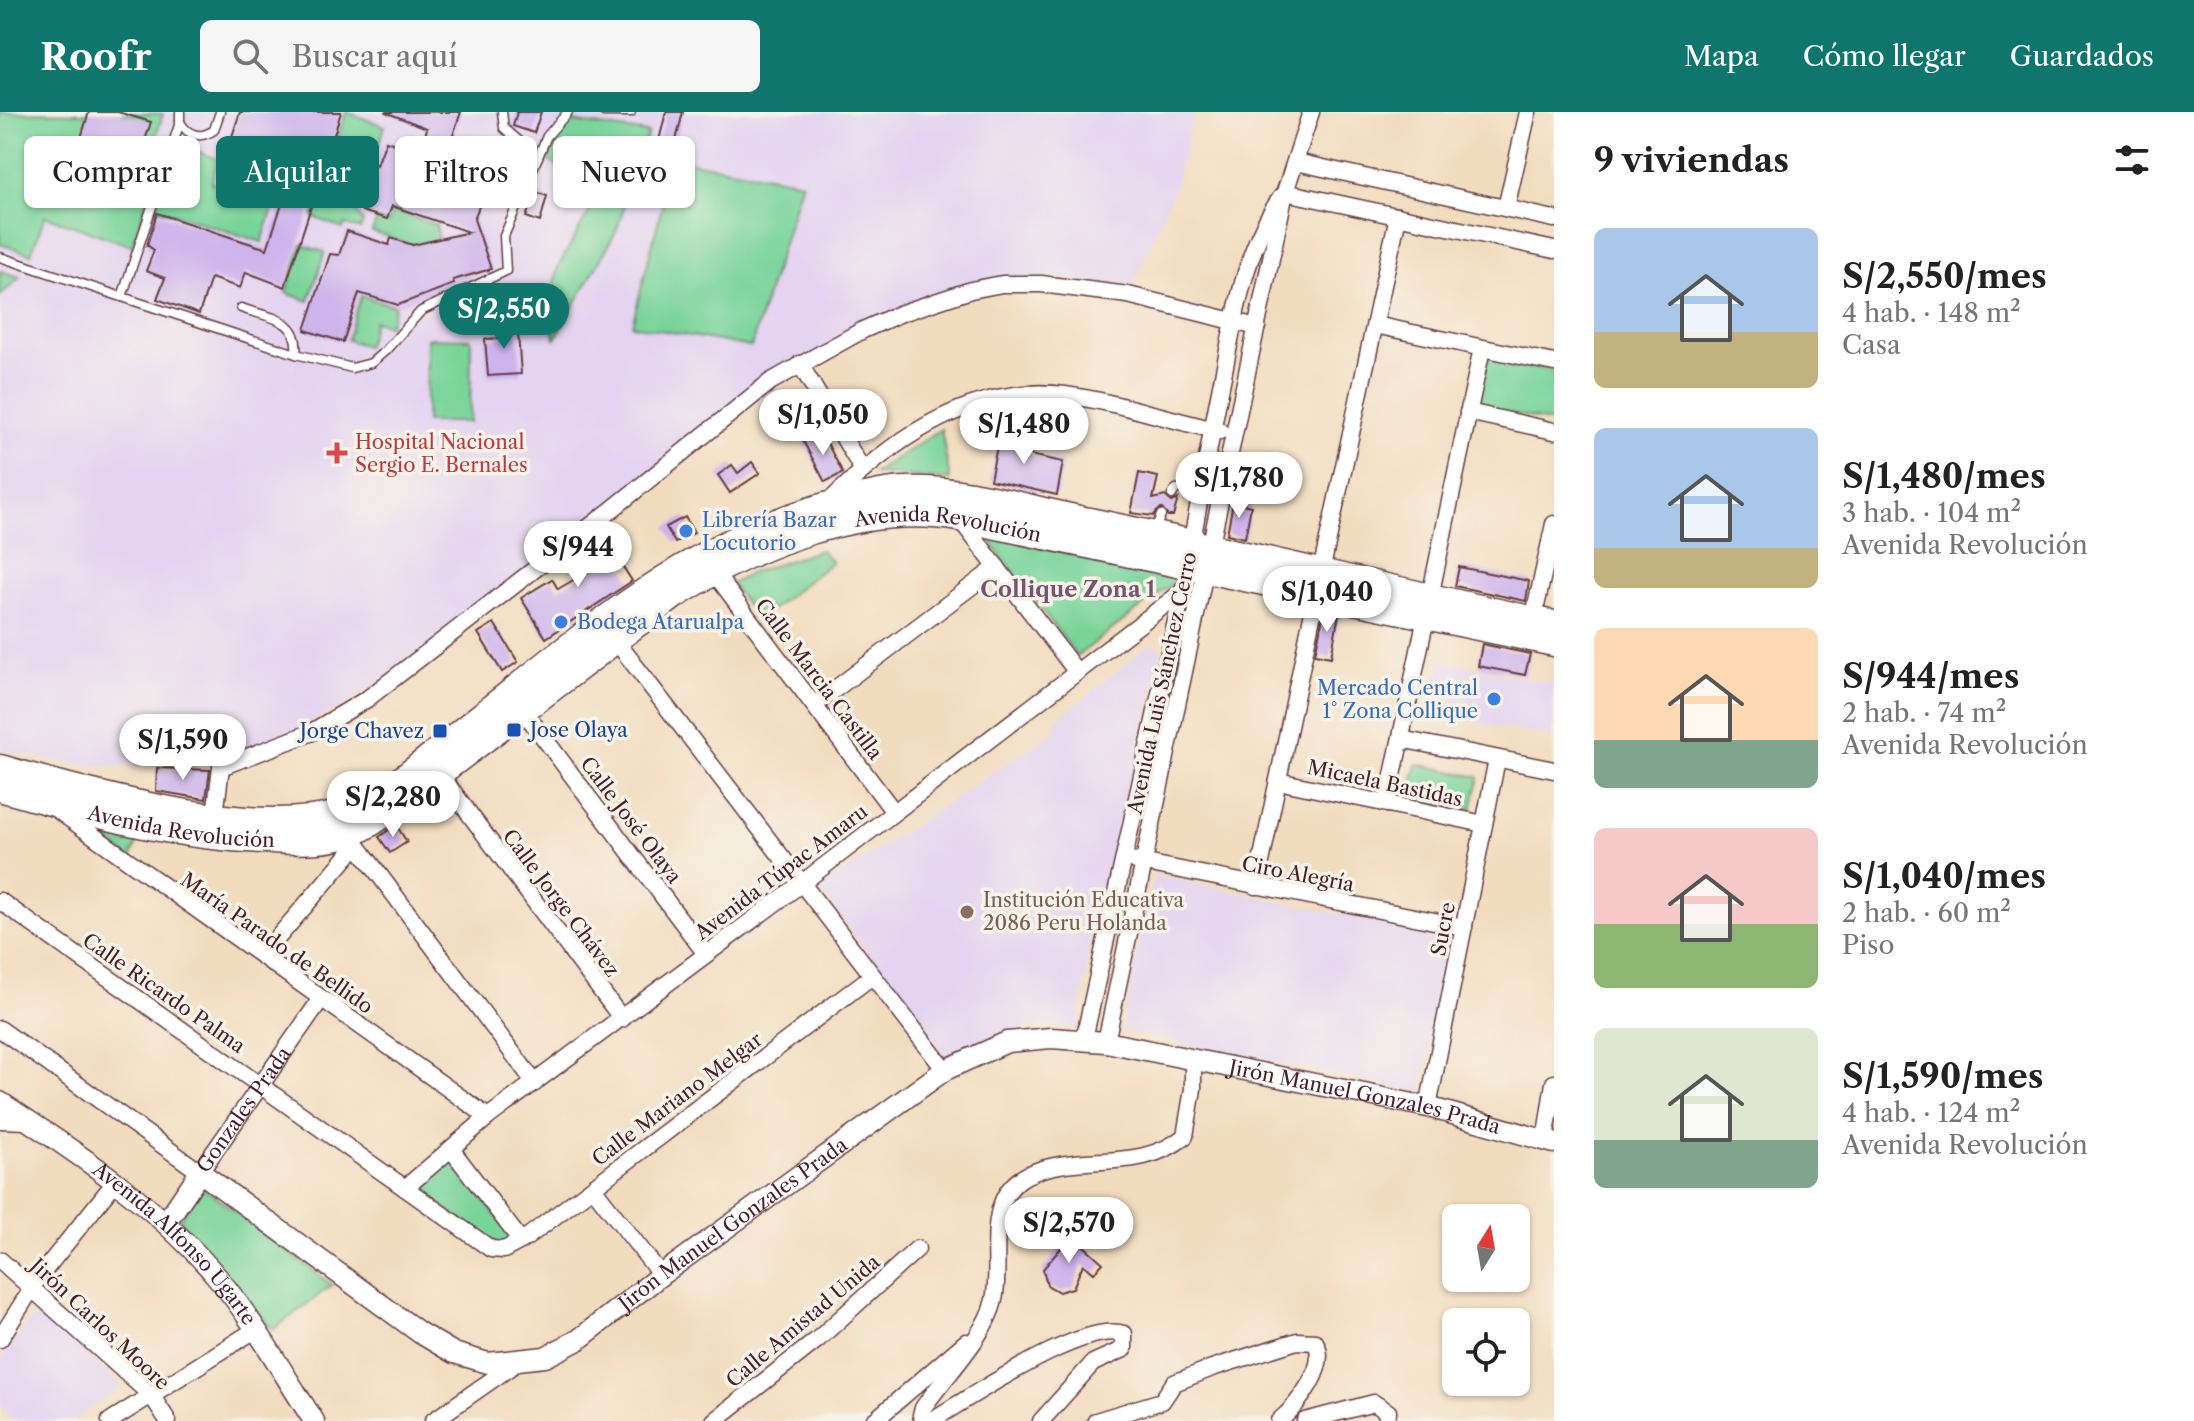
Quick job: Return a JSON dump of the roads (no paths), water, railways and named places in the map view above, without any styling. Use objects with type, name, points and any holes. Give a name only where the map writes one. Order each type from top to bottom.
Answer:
[{"type":"main road","name":"Avenida Revolución","points":[[0,788],[152,828],[219,837],[314,841],[356,838],[523,710],[608,631],[701,554],[825,506],[881,493],[933,491],[1157,524],[1196,564]]},
{"type":"main road","name":"Avenida Revolución","points":[[0,768],[148,806],[215,815],[310,819],[351,810],[608,631],[713,571],[772,546],[861,520],[913,512],[959,518],[1196,564],[1319,582],[1428,607],[1554,643]]},
{"type":"main road","name":"Avenida Revolución","points":[[1428,607],[1543,622]]},
{"type":"street","name":"Avenida Luis Sánchez Cerro","points":[[1084,1039],[1196,564],[1234,434],[1285,192],[1311,112]]},
{"type":"street","points":[[1506,208],[1528,112]]},
{"type":"street","points":[[1296,162],[1554,219]]},
{"type":"street","name":"Avenida Luis Sánchez Cerro","points":[[1106,1042],[1144,863],[1196,564],[1202,485],[1234,322],[1263,228],[1285,192]]},
{"type":"street","points":[[1285,192],[1554,250]]},
{"type":"street","points":[[1256,886],[1398,216]]},
{"type":"street","points":[[215,815],[221,767],[310,733],[402,674],[770,382],[899,314],[971,290],[1002,284],[1080,287],[1128,295],[1257,327]]},
{"type":"street","points":[[1375,325],[1554,363]]},
{"type":"street","points":[[1387,804],[1482,348]]},
{"type":"street","points":[[800,364],[862,469]]},
{"type":"street","points":[[825,506],[862,469],[953,412],[1001,396],[1063,395],[1234,434]]},
{"type":"street","points":[[1468,412],[1554,431]]},
{"type":"street","points":[[959,518],[1076,671]]},
{"type":"street","points":[[1543,622],[1554,524]]},
{"type":"street","name":"Avenida Túpac Amaru","points":[[405,1188],[488,1117],[802,883],[1076,671],[1196,564]]},
{"type":"street","points":[[814,705],[997,567]]},
{"type":"street","name":"Calle Marcia Castilla","points":[[713,571],[894,812]]},
{"type":"street","points":[[608,631],[945,1070]]},
{"type":"street","name":"Calle José Olaya","points":[[523,710],[706,954]]},
{"type":"street","points":[[1401,739],[1554,770]]},
{"type":"street","name":"Sucre","points":[[1428,1107],[1497,759]]},
{"type":"street","name":"Calle Jorge Chávez","points":[[439,773],[622,1019]]},
{"type":"street","name":"Micaela Bastidas","points":[[1278,781],[1484,824]]},
{"type":"street","name":"María Parado de Bellido","points":[[44,801],[488,1117]]},
{"type":"street","points":[[262,956],[356,838],[535,1083]]},
{"type":"street","name":"Ciro Alegría","points":[[1124,859],[1464,927]]},
{"type":"street","name":"Calle Ricardo Palma","points":[[0,901],[491,1249],[504,1250]]},
{"type":"street","name":"Calle Mariano Melgar","points":[[504,1250],[593,1188],[872,976]]},
{"type":"street","name":"Gonzales Prada","points":[[166,1222],[321,999]]},
{"type":"street","name":"Jirón Manuel Gonzales Prada","points":[[0,1029],[420,1333],[454,1353],[488,1363],[545,1357],[578,1340],[661,1275],[945,1070],[1007,1042],[1084,1039],[1106,1042],[1428,1107],[1551,1144]]},
{"type":"street","points":[[1041,1421],[1093,1363],[1124,1349],[1124,1334],[1084,1338],[1050,1350],[929,1421],[921,1415],[923,1408],[962,1359],[994,1304],[999,1216],[1013,1186],[1049,1167],[1083,1160],[1115,1163],[1163,1150],[1185,1136],[1193,1089],[1193,1059]]},
{"type":"street","points":[[1551,1144],[1554,1083]]},
{"type":"street","name":"Avenida Alfonso Ugarte","points":[[0,1102],[116,1181],[166,1222],[220,1280],[314,1421]]},
{"type":"street","points":[[0,1120],[29,1121]]},
{"type":"street","points":[[451,1149],[521,1241]]},
{"type":"street","points":[[0,1339],[34,1288],[116,1181]]},
{"type":"street","points":[[593,1188],[661,1275]]},
{"type":"street","name":"Calle Amistad Unida","points":[[714,1421],[817,1340],[917,1249]]},
{"type":"street","name":"Jirón Carlos Moore","points":[[0,1260],[152,1396],[168,1421]]},
{"type":"street","points":[[110,1421],[255,1330]]},
{"type":"street","points":[[874,1421],[977,1333]]},
{"type":"street","points":[[1096,1421],[1162,1401],[1174,1383],[1212,1368],[1297,1341],[1315,1342],[1320,1362],[1291,1411],[1279,1421]]},
{"type":"street","points":[[433,1421],[519,1361]]},
{"type":"street","points":[[1305,1421],[1374,1403],[1388,1412],[1386,1421]]},
{"type":"lane","points":[[180,117],[189,133],[202,136],[214,130],[220,112]]},
{"type":"lane","points":[[502,112],[504,128],[538,157]]},
{"type":"lane","points":[[0,257],[296,354],[352,368],[371,363],[421,311],[506,271],[504,236],[547,136],[568,112]]},
{"type":"lane","points":[[604,112],[631,112]]},
{"type":"lane","points":[[122,297],[180,117]]},
{"type":"lane","points":[[241,308],[287,324],[298,339],[296,354]]},
{"type":"lane","points":[[1172,495],[1176,489],[1202,485]]},
{"type":"place","name":"Hospital Nacional Sergio E. Bernales","points":[[337,453]]},
{"type":"place","name":"Librería Bazar Locutorio","points":[[686,531]]},
{"type":"place","name":"Bodega Atarualpa","points":[[561,622]]},
{"type":"place","name":"Mercado Central 1° Zona Collique","points":[[1494,699]]},
{"type":"place","name":"Jose Olaya","points":[[514,730]]},
{"type":"place","name":"Jorge Chavez","points":[[440,731]]},
{"type":"place","name":"Institución Educativa 2086 Peru Holanda","points":[[967,912]]},
{"type":"district","name":"Collique Zona 1","points":[[1068,589]]}]
